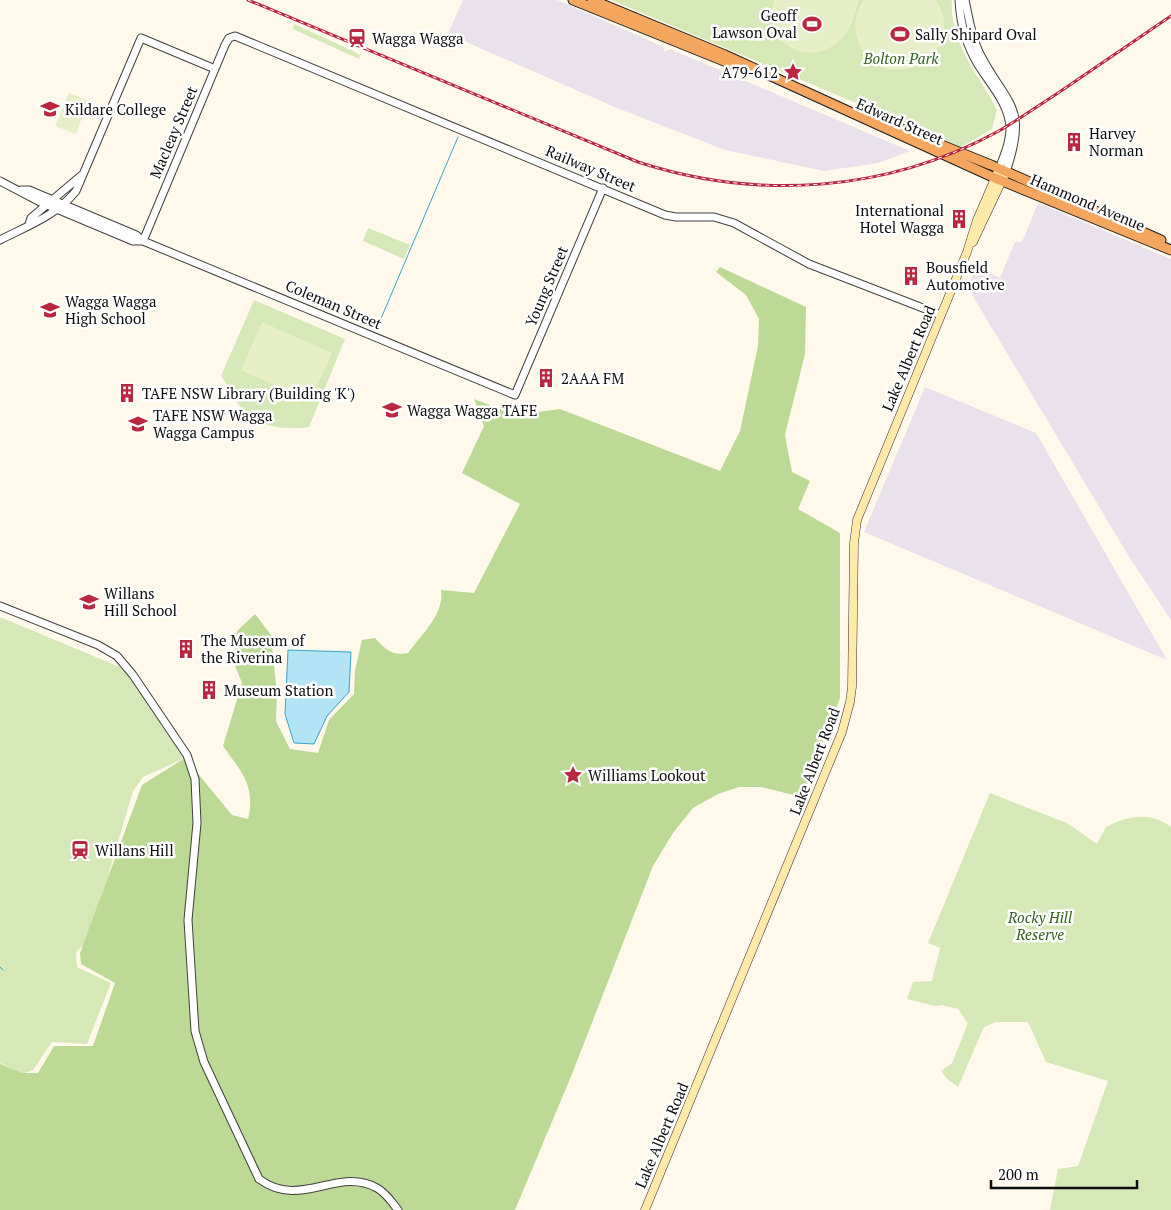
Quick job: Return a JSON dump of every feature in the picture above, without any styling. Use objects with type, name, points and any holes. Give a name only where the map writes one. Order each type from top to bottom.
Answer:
[{"type":"highway","name":"Edward Street","points":[[573,0],[722,61],[772,78]]},
{"type":"highway","name":"Edward Street","points":[[592,0],[725,56],[794,88],[893,125],[1001,175]]},
{"type":"highway","name":"Hammond Avenue","points":[[1001,175],[1171,244]]},
{"type":"highway","name":"Hammond Avenue","points":[[1001,175],[1171,250]]},
{"type":"main road","name":"Lake Albert Road","points":[[645,1210],[842,732],[852,687],[856,520],[967,252],[1001,175]]},
{"type":"street","points":[[959,0],[974,56],[1003,102],[1008,114],[1009,137],[1001,175]]},
{"type":"street","points":[[964,15],[965,0]]},
{"type":"street","name":"Macleay Street","points":[[143,241],[226,41],[231,37]]},
{"type":"street","name":"Railway Street","points":[[231,37],[242,38],[671,216],[714,217],[734,223],[814,266],[941,315]]},
{"type":"street","points":[[0,240],[29,224],[36,223],[60,207],[81,184],[82,175],[141,38],[215,69]]},
{"type":"street","points":[[29,224],[31,218],[82,175]]},
{"type":"street","name":"Coleman Street","points":[[0,181],[20,190],[29,190],[60,207],[136,235],[143,241],[515,395]]},
{"type":"street","name":"Young Street","points":[[515,395],[602,188]]},
{"type":"street","points":[[0,601],[14,610]]},
{"type":"street","points":[[0,606],[98,645],[117,656],[133,675],[187,755],[195,779],[197,823],[188,920],[195,1031],[204,1062],[259,1179],[272,1195]]},
{"type":"street","points":[[337,1191],[356,1183],[371,1185],[385,1193],[398,1210]]},
{"type":"shaded area","points":[[463,0],[557,0],[665,48],[663,52],[670,49],[910,151],[878,163],[824,171],[725,150],[617,108],[448,34]]},
{"type":"shaded area","points":[[1038,203],[1171,259],[1171,620],[1128,555],[968,288],[975,267],[1000,278],[1015,242],[1022,242]]},
{"type":"shaded area","points":[[925,387],[1036,433],[1167,660],[864,532]]},
{"type":"green space","name":"Bolton Park","points":[[611,0],[952,0],[952,16],[960,45],[997,110],[992,129],[961,147]]},
{"type":"green space","name":"Geoff Lawson Oval","points":[[774,0],[858,1],[850,26],[837,43],[821,51],[805,52],[790,47],[778,36],[772,20]]},
{"type":"green space","name":"Sally Shipard Oval","points":[[864,0],[936,0],[944,21],[942,39],[933,54],[919,65],[902,70],[885,68],[869,59],[858,41],[856,30],[857,15]]},
{"type":"green space","points":[[294,24],[353,51],[360,55],[359,59],[293,29]]},
{"type":"green space","points":[[69,93],[89,101],[85,112],[83,111],[76,134],[55,126]]},
{"type":"green space","points":[[368,228],[410,245],[404,259],[363,241]]},
{"type":"green space","points":[[720,267],[806,307],[805,354],[785,435],[792,472],[810,481],[798,509],[840,533],[840,698],[802,797],[761,787],[739,787],[718,794],[693,808],[673,833],[653,866],[572,1074],[515,1210],[0,1210],[0,1064],[22,1073],[38,1073],[54,1046],[93,1046],[115,983],[81,964],[80,953],[142,785],[185,758],[232,815],[248,819],[250,797],[248,788],[241,772],[223,746],[242,683],[233,661],[237,631],[255,614],[271,635],[277,695],[276,721],[290,749],[318,753],[329,720],[354,694],[355,670],[362,640],[375,638],[393,653],[408,653],[436,615],[441,599],[441,590],[474,593],[520,504],[462,473],[484,426],[474,399],[517,415],[560,409],[720,471],[740,431],[758,346],[759,319],[746,295],[716,272]]},
{"type":"green space","points":[[254,300],[345,339],[309,427],[276,427],[252,418],[242,409],[221,376]]},
{"type":"green space","points":[[262,322],[332,353],[310,401],[241,370]]},
{"type":"green space","points":[[0,617],[127,670],[185,758],[143,777],[133,791],[89,940],[76,952],[77,967],[111,983],[87,1044],[52,1042],[33,1070],[22,1074],[0,1063]]},
{"type":"green space","name":"Rocky Hill Reserve","points":[[990,793],[1067,823],[1097,844],[1106,827],[1122,820],[1147,817],[1163,822],[1171,827],[1171,1210],[1050,1210],[1058,1169],[1078,1166],[1108,1081],[1046,1062],[1028,1022],[996,1022],[984,1027],[958,1087],[947,1079],[941,1071],[952,1063],[968,1023],[958,1009],[907,999],[913,982],[932,981],[940,948],[928,943]]},
{"type":"water","points":[[288,650],[351,652],[349,692],[327,716],[314,744],[294,743],[285,714]]},
{"type":"waterway","points":[[377,328],[458,137]]},
{"type":"waterway","points":[[0,967],[3,970]]},
{"type":"railway","points":[[248,0],[638,162],[683,174],[729,182],[775,185],[821,184],[866,178],[911,167],[955,152],[1013,123],[1171,16]]},
{"type":"place","name":"Geoff Lawson Oval","points":[[812,24]]},
{"type":"place","name":"Sally Shipard Oval","points":[[900,34]]},
{"type":"place","name":"Wagga Wagga","points":[[357,38]]},
{"type":"place","name":"A79-612","points":[[793,72]]},
{"type":"place","name":"Kildare College","points":[[50,109]]},
{"type":"place","name":"Harvey Norman","points":[[1074,142]]},
{"type":"place","name":"International Hotel Wagga","points":[[959,219]]},
{"type":"place","name":"Bousfield Automotive","points":[[911,276]]},
{"type":"place","name":"Wagga Wagga High School","points":[[50,310]]},
{"type":"place","name":"2AAA FM","points":[[546,378]]},
{"type":"place","name":"TAFE NSW Library (Building 'K')","points":[[127,393]]},
{"type":"place","name":"Wagga Wagga TAFE","points":[[392,410]]},
{"type":"place","name":"TAFE NSW Wagga Wagga Campus","points":[[138,424]]},
{"type":"place","name":"Willans Hill School","points":[[89,602]]},
{"type":"place","name":"The Museum of the Riverina","points":[[186,649]]},
{"type":"place","name":"Museum Station","points":[[209,690]]},
{"type":"place","name":"Williams Lookout","points":[[573,775]]},
{"type":"place","name":"Willans Hill","points":[[80,850]]}]
